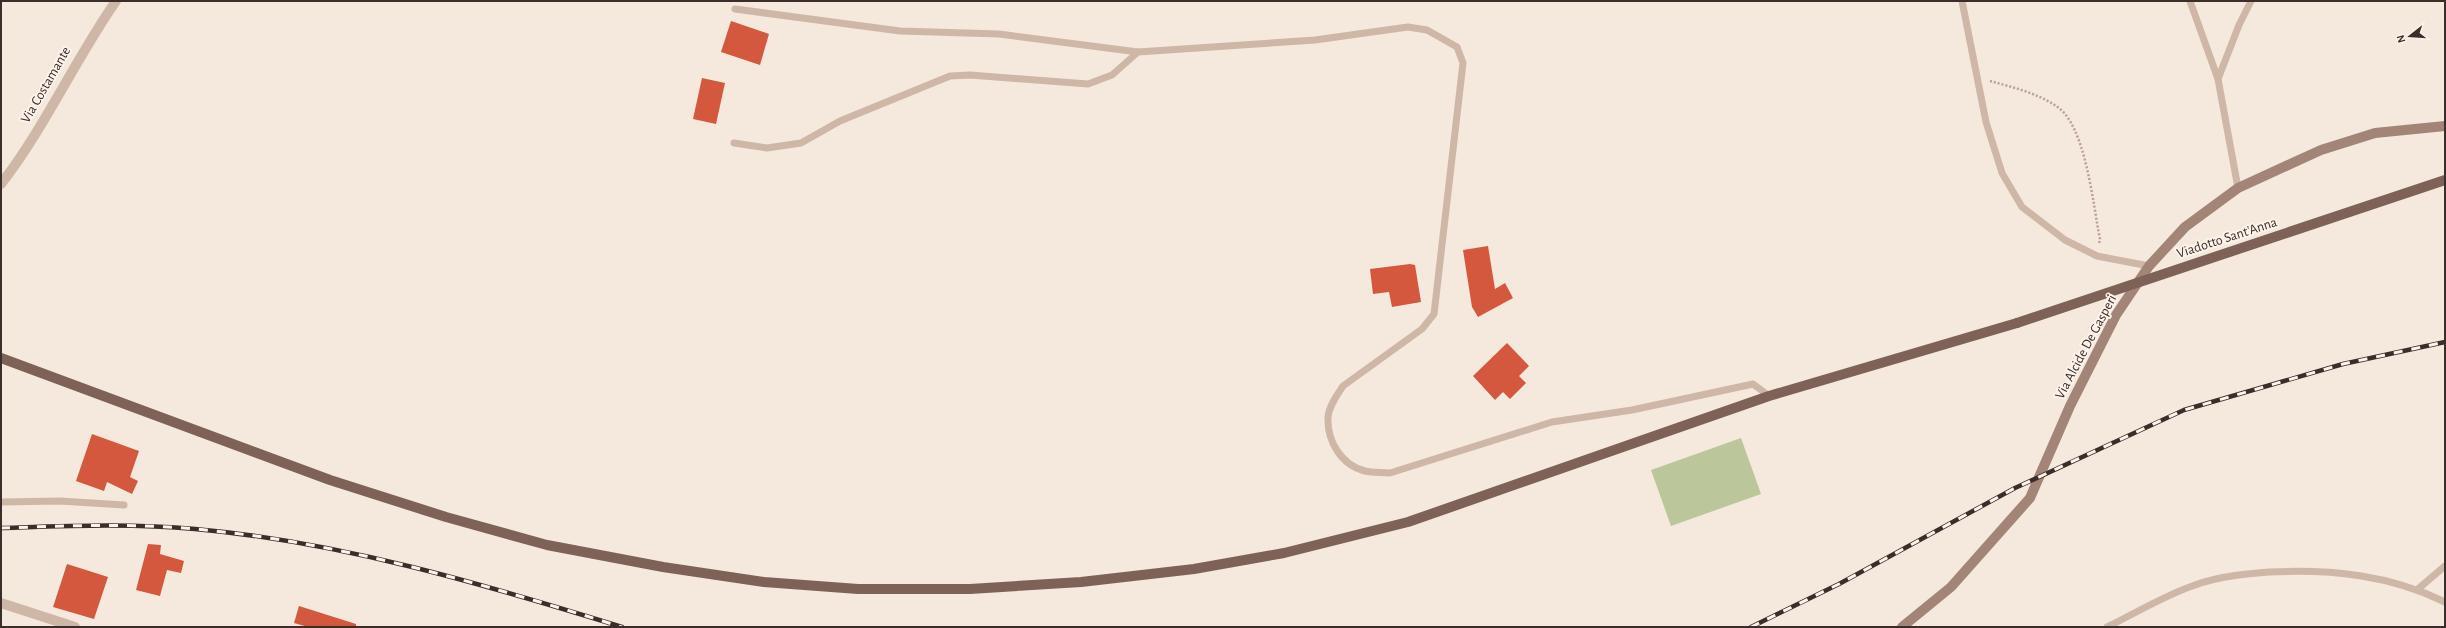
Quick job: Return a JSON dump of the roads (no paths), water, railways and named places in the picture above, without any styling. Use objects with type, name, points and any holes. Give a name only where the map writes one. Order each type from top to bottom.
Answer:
[{"type":"main road","name":"Via Alcide De Gasperi","points":[[1902,627],[1951,587],[2030,498],[2070,406],[2116,315],[2149,266],[2185,227],[2238,188],[2321,150],[2368,135],[2445,126]]},
{"type":"main road","name":"Viadotto Sant'Anna","points":[[1,358],[330,480],[446,517],[533,541],[663,567],[756,581],[858,589],[970,589],[1081,582],[1194,569],[1284,553],[1408,522],[1769,396],[2017,323],[2445,180]]},
{"type":"street","name":"Via Costamante","points":[[1,184],[47,114],[88,42],[116,1]]},
{"type":"street","points":[[1,603],[75,627]]},
{"type":"lane","points":[[1962,1],[1986,122],[2002,173],[2022,207],[2065,240],[2097,256],[2149,266]]},
{"type":"lane","points":[[2190,1],[2218,79],[2238,188]]},
{"type":"lane","points":[[2218,79],[2239,24],[2251,1]]},
{"type":"lane","points":[[735,9],[900,31],[999,34],[1138,52],[1315,40],[1408,27],[1427,30],[1457,47],[1463,63],[1434,314],[1422,329],[1343,386],[1335,399],[1328,416],[1331,442],[1343,460],[1365,471],[1390,473],[1552,422],[1632,410],[1753,384],[1769,396]]},
{"type":"lane","points":[[734,143],[767,148],[800,143],[853,115],[950,76],[970,75],[1088,84],[1112,75],[1138,52]]},
{"type":"lane","points":[[1,502],[60,500],[124,505]]},
{"type":"lane","points":[[2418,589],[2445,566]]},
{"type":"lane","points":[[2107,627],[2195,585],[2230,576],[2309,570],[2359,574],[2418,589],[2445,602]]},
{"type":"railway","points":[[1751,627],[1839,584],[2015,488],[2184,410],[2343,364],[2445,342]]},
{"type":"railway","points":[[1,528],[147,526],[250,535],[358,554],[411,567],[517,595],[622,627]]}]
